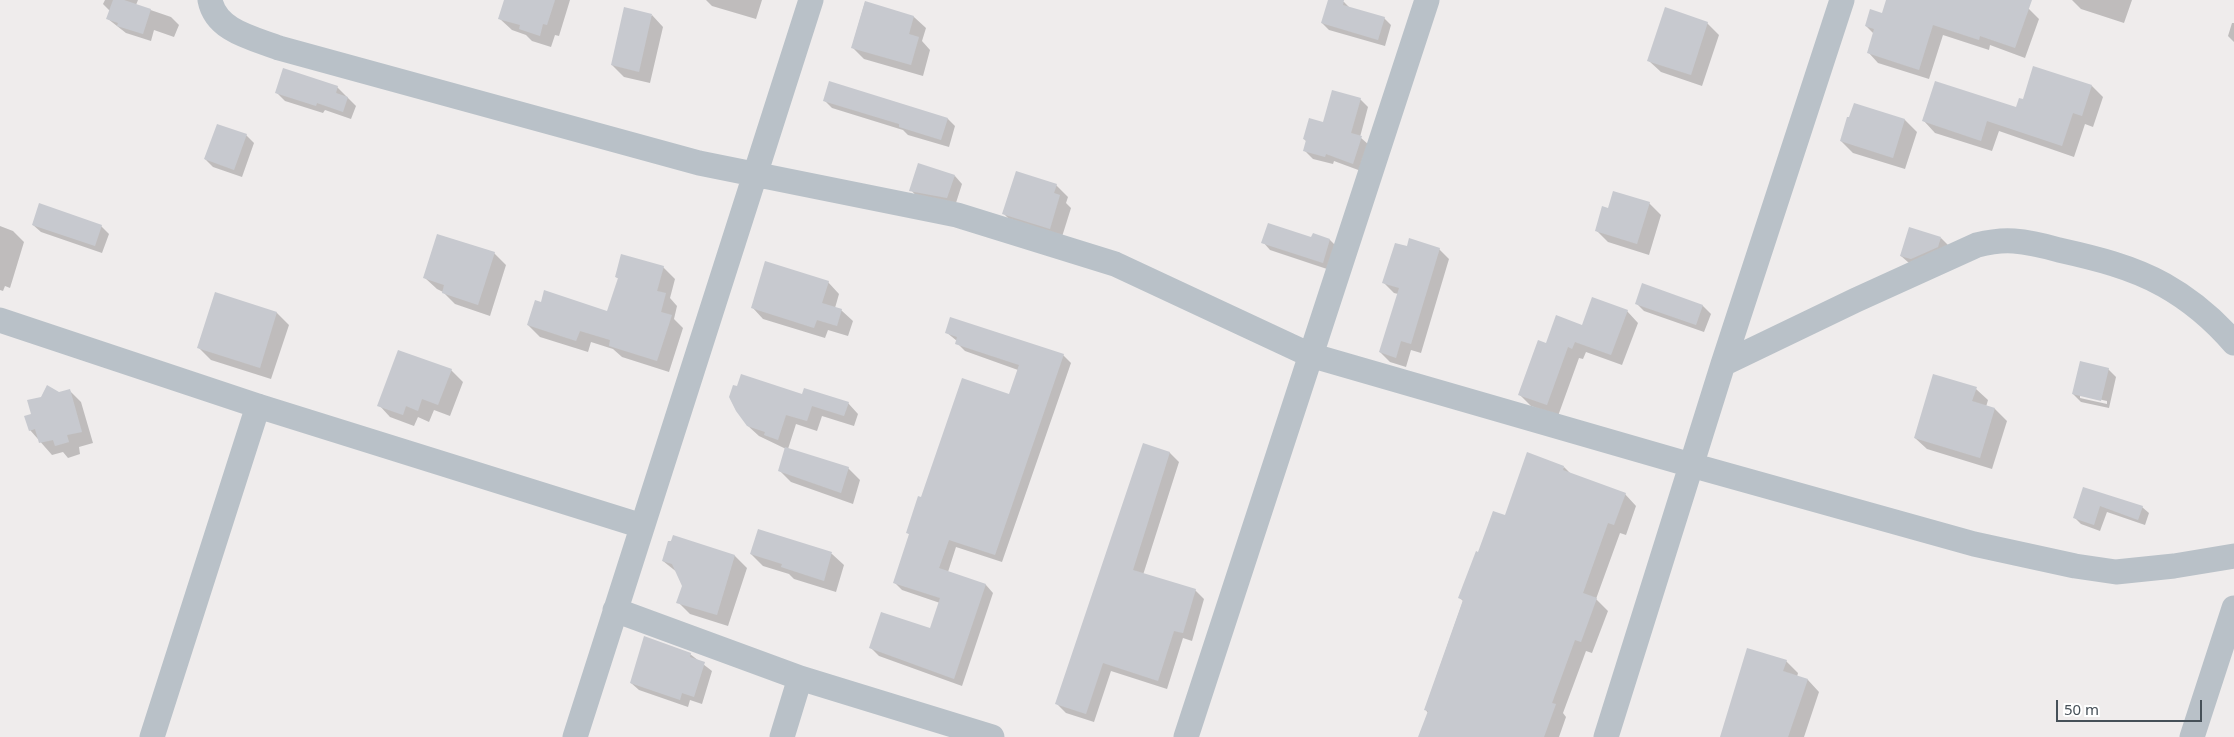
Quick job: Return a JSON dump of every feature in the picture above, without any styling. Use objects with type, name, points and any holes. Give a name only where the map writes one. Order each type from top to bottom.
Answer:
[{"type":"street","points":[[210,0],[216,16],[226,27],[279,48],[699,163],[957,215],[1115,264],[1310,355],[1974,544],[2075,566],[2116,572],[2174,566],[2234,556]]},
{"type":"street","points":[[575,737],[811,0]]},
{"type":"street","points":[[1186,737],[1427,0]]},
{"type":"street","points":[[1606,737],[1723,364],[1842,0]]},
{"type":"street","points":[[1723,364],[1856,300],[1977,246],[1991,242],[2013,240],[2085,256],[2138,273],[2165,285],[2222,329],[2234,343]]},
{"type":"street","points":[[0,320],[258,406],[642,526]]},
{"type":"street","points":[[152,737],[258,406]]},
{"type":"street","points":[[2192,737],[2234,608]]},
{"type":"street","points":[[615,610],[800,678],[992,737]]},
{"type":"street","points":[[782,737],[800,678]]},
{"type":"building","points":[[113,0],[124,0],[151,9],[143,34],[117,26],[118,23],[106,19]]},
{"type":"building","points":[[504,0],[555,0],[547,25],[543,24],[540,36],[519,29],[520,25],[498,19]]},
{"type":"building","points":[[1328,0],[1344,0],[1343,5],[1385,17],[1378,40],[1321,23]]},
{"type":"building","points":[[1886,0],[2032,0],[2015,48],[1980,36],[1979,40],[1933,25],[1919,70],[1867,53],[1874,29],[1865,26],[1870,9],[1882,13]]},
{"type":"building","points":[[865,1],[914,16],[909,34],[919,37],[911,65],[851,48]]},
{"type":"building","points":[[624,7],[652,14],[639,72],[611,65]]},
{"type":"building","points":[[1665,7],[1708,22],[1691,75],[1647,61]]},
{"type":"building","points":[[2033,66],[2092,85],[2082,116],[2073,113],[2062,146],[1987,121],[1981,141],[1922,121],[1935,81],[2016,107],[2019,98],[2023,99]]},
{"type":"building","points":[[283,68],[338,86],[336,93],[348,97],[343,112],[317,103],[316,106],[275,93]]},
{"type":"building","points":[[829,81],[948,118],[941,140],[899,127],[899,124],[823,101]]},
{"type":"building","points":[[1332,90],[1361,98],[1351,133],[1362,136],[1353,164],[1326,154],[1325,157],[1303,151],[1306,140],[1303,139],[1309,118],[1323,122]]},
{"type":"building","points":[[1854,103],[1905,119],[1893,158],[1840,141],[1847,117],[1849,117]]},
{"type":"building","points":[[217,124],[247,134],[234,170],[204,159]]},
{"type":"building","points":[[918,163],[955,175],[947,198],[909,191]]},
{"type":"building","points":[[1016,171],[1057,184],[1054,193],[1060,195],[1050,229],[1002,214]]},
{"type":"building","points":[[1613,191],[1650,202],[1637,244],[1595,231],[1602,206],[1608,208]]},
{"type":"building","points":[[39,203],[102,225],[95,246],[32,225]]},
{"type":"building","points":[[1268,223],[1311,237],[1313,233],[1330,239],[1323,263],[1261,243]]},
{"type":"building","points":[[1909,227],[1941,237],[1938,247],[1911,259],[1900,256]]},
{"type":"building","points":[[437,234],[495,252],[478,305],[442,293],[444,285],[423,278]]},
{"type":"building","points":[[1409,238],[1440,248],[1411,344],[1401,341],[1396,358],[1379,352],[1399,288],[1382,283],[1395,243],[1407,246]]},
{"type":"building","points":[[621,254],[664,266],[657,291],[666,293],[661,312],[672,315],[657,361],[609,346],[610,340],[580,331],[576,341],[527,325],[535,300],[541,302],[544,290],[607,311],[618,278],[615,277]]},
{"type":"building","points":[[765,261],[829,281],[822,303],[842,309],[837,326],[817,320],[814,328],[751,308]]},
{"type":"building","points":[[1642,283],[1703,305],[1696,325],[1635,304]]},
{"type":"building","points":[[215,292],[277,312],[260,368],[197,348]]},
{"type":"building","points":[[1592,297],[1628,310],[1611,355],[1575,342],[1572,349],[1568,347],[1547,405],[1518,395],[1538,340],[1546,343],[1556,315],[1582,325]]},
{"type":"building","points":[[950,317],[1064,354],[995,555],[949,540],[939,568],[986,584],[954,679],[869,648],[881,612],[930,628],[940,598],[893,583],[909,534],[906,533],[918,496],[921,497],[962,378],[1009,394],[1019,365],[955,344],[957,337],[945,333]]},
{"type":"building","points":[[398,350],[452,369],[438,405],[422,399],[418,411],[406,406],[403,415],[377,406]]},
{"type":"building","points":[[2080,361],[2109,368],[2101,401],[2072,394]]},
{"type":"building","points":[[741,374],[802,394],[804,388],[849,402],[844,416],[812,406],[807,421],[786,415],[778,440],[764,435],[765,432],[747,426],[736,411],[729,397],[733,385],[737,386]]},
{"type":"building","points":[[1933,374],[1977,387],[1972,401],[1995,408],[1980,458],[1914,438]]},
{"type":"building","points":[[47,385],[59,392],[70,389],[82,432],[67,435],[69,442],[55,446],[53,440],[39,443],[35,429],[29,431],[24,416],[31,414],[27,400],[41,397]]},
{"type":"building","points":[[1143,443],[1170,452],[1133,570],[1196,589],[1183,633],[1174,631],[1158,681],[1103,663],[1086,714],[1055,704]]},
{"type":"building","points":[[785,447],[849,467],[841,493],[778,471]]},
{"type":"building","points":[[1527,452],[1564,466],[1563,470],[1626,493],[1614,525],[1608,523],[1583,593],[1597,598],[1581,642],[1575,640],[1552,703],[1556,704],[1544,737],[1418,737],[1428,711],[1424,710],[1463,600],[1458,598],[1493,511],[1505,515]]},
{"type":"building","points":[[2083,487],[2143,506],[2138,520],[2100,506],[2094,525],[2073,518]]},
{"type":"building","points":[[758,529],[832,552],[824,581],[781,567],[782,564],[750,554]]},
{"type":"building","points":[[673,535],[735,555],[717,615],[676,603],[682,586],[672,564],[662,561],[668,541],[671,541]]},
{"type":"building","points":[[644,636],[691,653],[690,657],[705,662],[694,697],[682,693],[680,700],[630,683]]},
{"type":"building","points":[[1747,648],[1787,660],[1783,671],[1808,679],[1788,737],[1720,737]]}]
